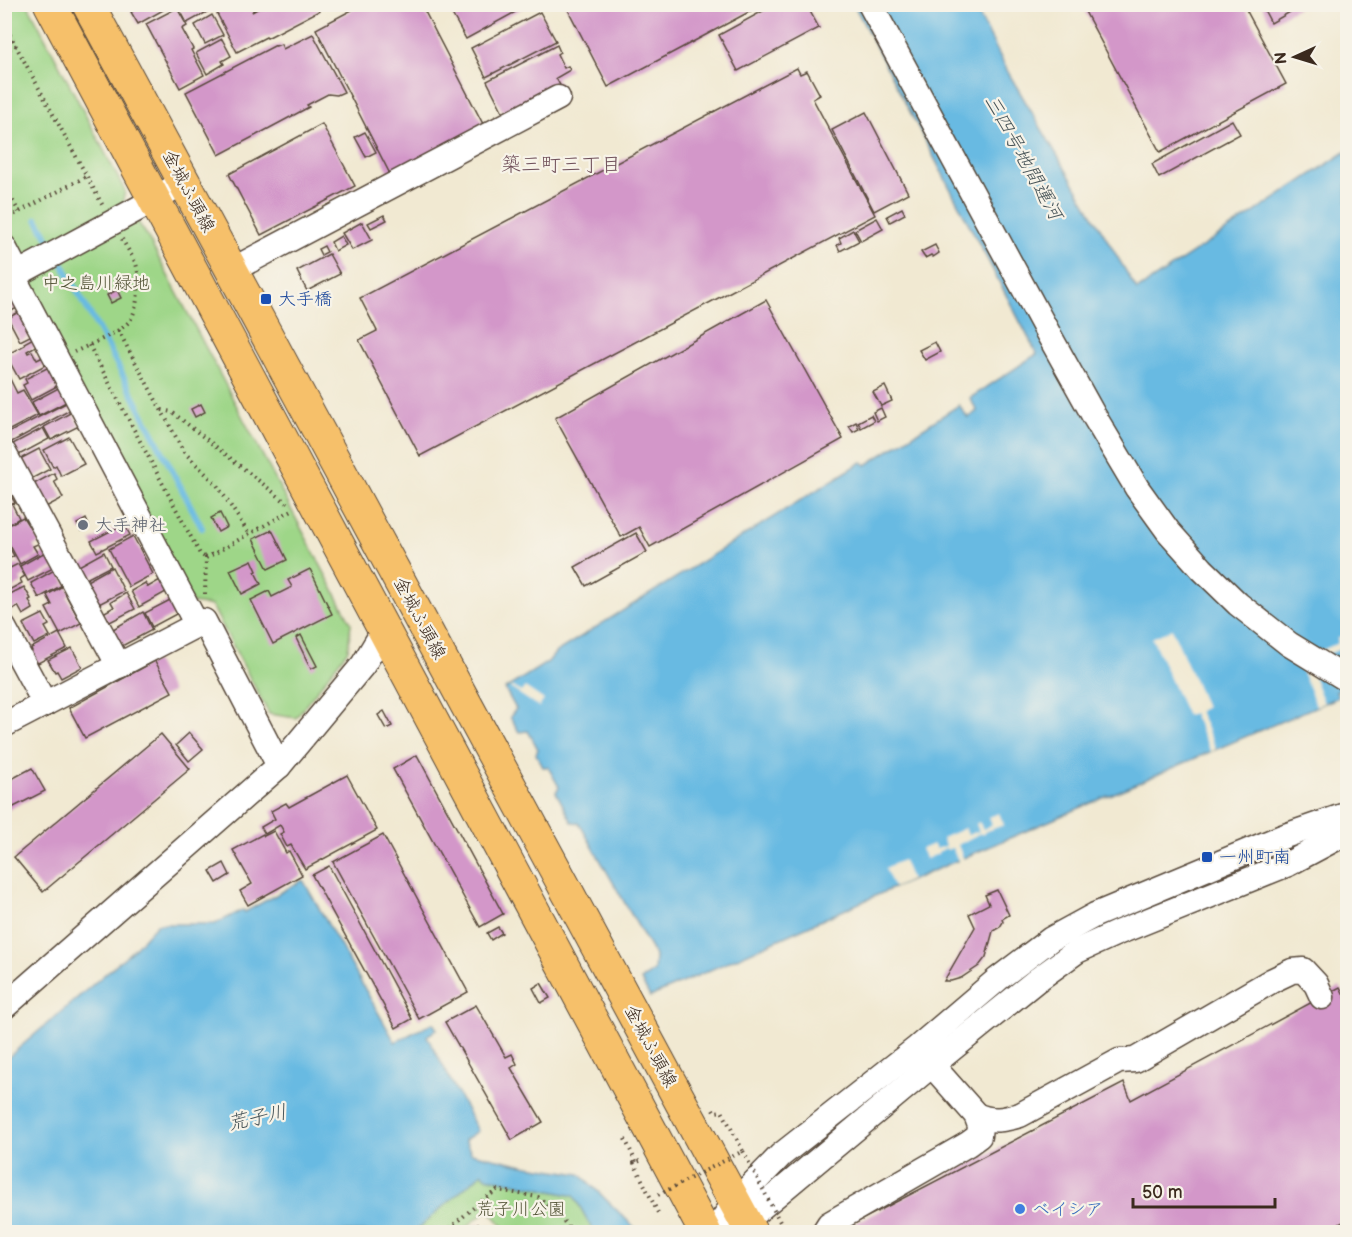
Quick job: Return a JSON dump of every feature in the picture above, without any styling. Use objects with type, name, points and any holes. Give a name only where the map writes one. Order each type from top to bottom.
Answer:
[{"type":"main road","name":"金城ふ頭線","points":[[50,4],[705,1233]]},
{"type":"main road","name":"金城ふ頭線","points":[[88,4],[739,1222]]},
{"type":"street","points":[[870,4],[1049,335],[1137,488],[1168,531],[1238,604],[1289,644],[1347,680]]},
{"type":"street","points":[[232,270],[558,98]]},
{"type":"street","points":[[17,274],[154,200],[184,181]]},
{"type":"street","points":[[4,247],[201,623],[279,766]]},
{"type":"street","points":[[4,453],[119,666]]},
{"type":"street","points":[[4,725],[201,623]]},
{"type":"street","points":[[4,628],[45,704]]},
{"type":"street","points":[[4,1007],[279,766],[363,665],[384,630]]},
{"type":"street","points":[[924,1057],[998,979],[1051,939],[1095,915],[1260,846],[1347,814]]},
{"type":"street","points":[[714,1233],[739,1222],[781,1155],[1077,951],[1288,864],[1347,832]]},
{"type":"street","points":[[976,1115],[985,1119],[1004,1120],[1020,1115],[1119,1062],[1135,1060],[1292,971],[1303,970],[1316,984],[1322,997]]},
{"type":"street","points":[[824,1233],[829,1224],[979,1136],[980,1126],[976,1115],[924,1057]]},
{"type":"path","points":[[4,24],[136,265],[139,279],[138,296],[131,320],[118,330],[91,344],[200,554],[206,558]]},
{"type":"path","points":[[4,51],[17,45]]},
{"type":"path","points":[[4,220],[87,176]]},
{"type":"path","points":[[4,185],[19,212]]},
{"type":"path","points":[[118,330],[184,452],[217,485],[249,534]]},
{"type":"path","points":[[161,410],[172,412],[295,509],[206,558]]},
{"type":"path","points":[[201,623],[206,558]]},
{"type":"path","points":[[710,1102],[715,1112],[722,1111],[781,1224],[779,1233]]},
{"type":"path","points":[[623,1135],[658,1213]]},
{"type":"path","points":[[653,1186],[658,1195],[743,1151]]},
{"type":"path","points":[[636,1162],[640,1160],[645,1169]]},
{"type":"path","points":[[445,1233],[497,1190],[537,1197],[552,1208],[573,1233]]},
{"type":"green space","name":"中之島川緑地","points":[[5,5],[28,5],[125,191],[123,200],[146,234],[351,623],[348,650],[296,718],[269,714],[212,606],[192,603],[30,299],[5,230]]},
{"type":"green space","name":"荒子川公園","points":[[482,1173],[486,1177],[574,1196],[594,1232],[508,1232],[488,1209],[461,1232],[414,1232]]},
{"type":"water","name":"三四号地間運河","points":[[854,5],[974,5],[1009,74],[1137,290],[1347,151],[1347,693],[1344,687],[1336,691],[1338,697],[884,892],[650,997],[641,980],[654,971],[655,956],[579,823],[572,822],[556,792],[559,787],[548,767],[543,767],[536,754],[538,749],[528,731],[519,732],[510,717],[516,709],[505,689],[548,662],[556,652],[862,462],[866,465],[959,405],[968,418],[977,411],[970,398],[1037,354]]},
{"type":"water","name":"荒子川","points":[[303,880],[395,1042],[433,1023],[437,1029],[427,1036],[478,1131],[465,1140],[471,1153],[528,1166],[580,1174],[639,1232],[594,1232],[574,1196],[486,1177],[482,1173],[414,1232],[5,1232],[5,1060],[133,950],[157,924],[215,924],[243,910],[245,912]]},
{"type":"pier","points":[[1172,629],[1206,707],[1199,711],[1216,749],[1211,752],[1193,713],[1187,716],[1152,638]]},
{"type":"pier","points":[[1346,634],[1347,649],[1340,649],[1308,663],[1324,703],[1316,706],[1299,664],[1303,662],[1302,659],[1338,643],[1337,638]]},
{"type":"pier","points":[[511,686],[521,692],[525,687],[544,700],[539,707],[510,688]]},
{"type":"pier","points":[[999,813],[1004,825],[981,835],[980,833],[958,845],[964,860],[959,862],[952,848],[947,850],[946,848],[926,859],[921,849],[933,844],[936,849],[945,846],[942,838],[965,828],[968,835],[979,831],[976,824],[979,822],[983,829],[992,825],[989,817]]},
{"type":"pier","points":[[903,860],[911,880],[894,888],[885,868]]},
{"type":"building","points":[[144,4],[174,4],[138,24],[131,12]]},
{"type":"building","points":[[180,4],[206,4],[209,11],[187,23],[178,6]]},
{"type":"building","points":[[212,4],[251,4],[254,9],[252,12],[266,4],[316,4],[319,11],[237,52]]},
{"type":"building","points":[[363,4],[421,4],[484,126],[390,174],[316,29]]},
{"type":"building","points":[[565,4],[764,4],[608,87]]},
{"type":"building","points":[[776,4],[806,4],[819,28],[738,71],[719,35]]},
{"type":"building","points":[[1081,4],[1243,4],[1286,84],[1160,152]]},
{"type":"building","points":[[1261,4],[1304,4],[1271,23]]},
{"type":"building","points":[[447,5],[528,5],[466,39]]},
{"type":"building","points":[[177,8],[187,26],[182,29],[204,75],[180,88],[146,24]]},
{"type":"building","points":[[540,12],[556,41],[486,77],[471,48]]},
{"type":"building","points":[[212,15],[223,35],[205,44],[195,25]]},
{"type":"building","points":[[313,34],[344,92],[337,95],[328,94],[307,105],[309,107],[219,155],[186,92],[276,45],[281,44],[283,49]]},
{"type":"building","points":[[222,39],[231,56],[222,61],[224,64],[207,74],[196,53]]},
{"type":"building","points":[[557,45],[560,52],[557,54],[564,68],[568,66],[570,70],[556,78],[561,87],[505,116],[487,81]]},
{"type":"building","points":[[797,68],[800,74],[807,71],[820,95],[813,99],[875,215],[420,456],[359,340],[377,331],[360,298]]},
{"type":"building","points":[[866,112],[908,193],[874,211],[832,130]]},
{"type":"building","points":[[1232,120],[1240,134],[1159,178],[1152,164]]},
{"type":"building","points":[[322,124],[355,186],[261,235],[229,174]]},
{"type":"building","points":[[365,132],[376,152],[366,157],[355,137]]},
{"type":"building","points":[[902,208],[905,214],[890,222],[887,216]]},
{"type":"building","points":[[384,215],[387,220],[371,228],[368,223]]},
{"type":"building","points":[[877,218],[883,229],[861,241],[855,230]]},
{"type":"building","points":[[362,222],[372,240],[352,250],[342,233]]},
{"type":"building","points":[[853,230],[859,241],[840,251],[837,245],[841,243],[839,238]]},
{"type":"building","points":[[341,236],[346,245],[335,251],[331,242]]},
{"type":"building","points":[[935,245],[939,253],[925,258],[921,252]]},
{"type":"building","points":[[324,246],[327,252],[321,255],[318,249]]},
{"type":"building","points":[[329,254],[340,274],[307,291],[297,271]]},
{"type":"building","points":[[117,290],[121,298],[111,303],[107,295]]},
{"type":"building","points":[[14,298],[19,307],[4,315],[4,304]]},
{"type":"building","points":[[766,300],[843,439],[650,547],[639,527],[621,537],[555,418]]},
{"type":"building","points":[[22,310],[34,334],[20,341],[8,318]]},
{"type":"building","points":[[37,336],[41,343],[27,351],[28,353],[32,351],[37,360],[47,355],[51,362],[19,379],[6,355]]},
{"type":"building","points":[[935,342],[940,352],[925,360],[919,350]]},
{"type":"building","points":[[4,359],[9,367],[5,369],[17,393],[23,390],[38,415],[4,433]]},
{"type":"building","points":[[51,366],[61,384],[31,400],[23,385],[27,383],[25,379]]},
{"type":"building","points":[[64,385],[68,401],[39,416],[32,402]]},
{"type":"building","points":[[885,386],[892,401],[881,406],[873,392]]},
{"type":"building","points":[[68,402],[72,409],[8,444],[4,435]]},
{"type":"building","points":[[201,404],[205,412],[195,417],[191,409]]},
{"type":"building","points":[[881,408],[885,417],[877,421],[873,412]]},
{"type":"building","points":[[72,412],[79,426],[51,440],[44,427]]},
{"type":"building","points":[[871,415],[874,421],[861,428],[858,422]]},
{"type":"building","points":[[856,422],[859,429],[853,432],[849,426]]},
{"type":"building","points":[[43,428],[49,439],[15,457],[9,446]]},
{"type":"building","points":[[69,437],[84,464],[61,476],[56,465],[53,467],[44,450]]},
{"type":"building","points":[[39,449],[50,469],[29,480],[18,460]]},
{"type":"building","points":[[54,473],[57,479],[54,481],[63,498],[42,509],[30,486]]},
{"type":"building","points":[[4,478],[18,492],[11,496],[19,518],[10,524],[23,517],[28,525],[30,524],[40,543],[33,546],[38,554],[20,564],[4,534]]},
{"type":"building","points":[[220,513],[227,527],[218,532],[211,518]]},
{"type":"building","points":[[86,519],[89,526],[81,531],[77,524]]},
{"type":"building","points":[[124,524],[130,535],[97,552],[91,541]]},
{"type":"building","points":[[272,530],[287,560],[268,569],[253,539]]},
{"type":"building","points":[[636,533],[647,552],[586,586],[575,567]]},
{"type":"building","points":[[133,536],[153,574],[129,587],[109,549]]},
{"type":"building","points":[[8,545],[14,556],[8,559],[9,562],[6,563],[8,568],[4,570],[4,547]]},
{"type":"building","points":[[49,550],[57,566],[28,581],[20,566]]},
{"type":"building","points":[[104,552],[111,566],[84,580],[77,567]]},
{"type":"building","points":[[252,560],[261,584],[242,594],[230,570]]},
{"type":"building","points":[[18,564],[25,576],[20,579],[22,583],[9,590],[7,586],[4,587],[4,571]]},
{"type":"building","points":[[112,567],[124,591],[97,605],[85,582]]},
{"type":"building","points":[[58,568],[66,583],[39,598],[31,583]]},
{"type":"building","points":[[310,569],[332,614],[273,644],[251,600],[269,591],[272,597],[292,587],[288,580]]},
{"type":"building","points":[[160,580],[166,592],[139,607],[131,591],[145,583],[148,587]]},
{"type":"building","points":[[66,584],[71,594],[67,597],[81,623],[60,634],[46,608],[52,605],[47,595]]},
{"type":"building","points":[[24,587],[31,599],[29,600],[33,609],[23,615],[18,606],[6,613],[4,597]]},
{"type":"building","points":[[126,593],[135,609],[108,623],[103,613],[114,607],[111,602]]},
{"type":"building","points":[[172,599],[180,612],[152,627],[145,613]]},
{"type":"building","points":[[143,612],[152,630],[122,646],[113,629]]},
{"type":"building","points":[[43,614],[49,625],[45,627],[50,636],[34,644],[23,624]]},
{"type":"building","points":[[59,633],[67,648],[36,664],[30,652],[31,648]]},
{"type":"building","points":[[301,635],[317,666],[311,669],[296,638]]},
{"type":"building","points":[[72,648],[82,667],[61,678],[48,660]]},
{"type":"building","points":[[155,661],[172,692],[85,738],[69,708]]},
{"type":"building","points":[[384,711],[392,726],[386,729],[378,715]]},
{"type":"building","points":[[189,733],[203,749],[189,761],[176,745]]},
{"type":"building","points":[[161,734],[190,769],[43,892],[14,857]]},
{"type":"building","points":[[417,755],[503,914],[480,927],[393,769]]},
{"type":"building","points":[[32,768],[45,791],[4,812],[4,783]]},
{"type":"building","points":[[347,775],[377,830],[305,869],[291,845],[287,847],[280,834],[284,832],[280,825],[265,834],[261,827],[275,819],[271,811],[286,803],[289,807]]},
{"type":"building","points":[[274,831],[286,853],[289,851],[302,875],[248,905],[240,891],[252,884],[233,850],[263,834],[264,836]]},
{"type":"building","points":[[383,835],[468,992],[419,1019],[333,862]]},
{"type":"building","points":[[224,863],[230,875],[217,883],[210,871]]},
{"type":"building","points":[[329,866],[412,1019],[396,1028],[312,875]]},
{"type":"building","points":[[997,890],[1009,915],[1002,919],[1000,927],[993,931],[986,957],[979,966],[961,978],[944,981],[975,927],[969,914],[989,904],[985,895]]},
{"type":"building","points":[[498,927],[502,933],[491,940],[487,933]]},
{"type":"building","points":[[541,983],[550,998],[541,1003],[533,988]]},
{"type":"building","points":[[1340,987],[1347,1001],[1347,1220],[1337,1225],[1341,1232],[846,1232],[844,1229],[1124,1083],[1131,1100]]},
{"type":"building","points":[[476,1005],[506,1057],[512,1054],[517,1064],[511,1068],[543,1122],[512,1140],[445,1022]]},
{"type":"building","points":[[478,1224],[485,1232],[468,1232]]},
{"type":"building","points":[[493,1226],[499,1232],[486,1232]]},
{"type":"waterway","points":[[37,219],[53,247]]},
{"type":"waterway","points":[[58,256],[202,528]]},
{"type":"place","name":"大手橋","points":[[266,299]]},
{"type":"place","name":"大手神社","points":[[83,525]]},
{"type":"place","name":"一州町南","points":[[1207,857]]},
{"type":"place","name":"ベイシア","points":[[1020,1209]]},
{"type":"district","name":"築三町三丁目","points":[[561,164]]}]
